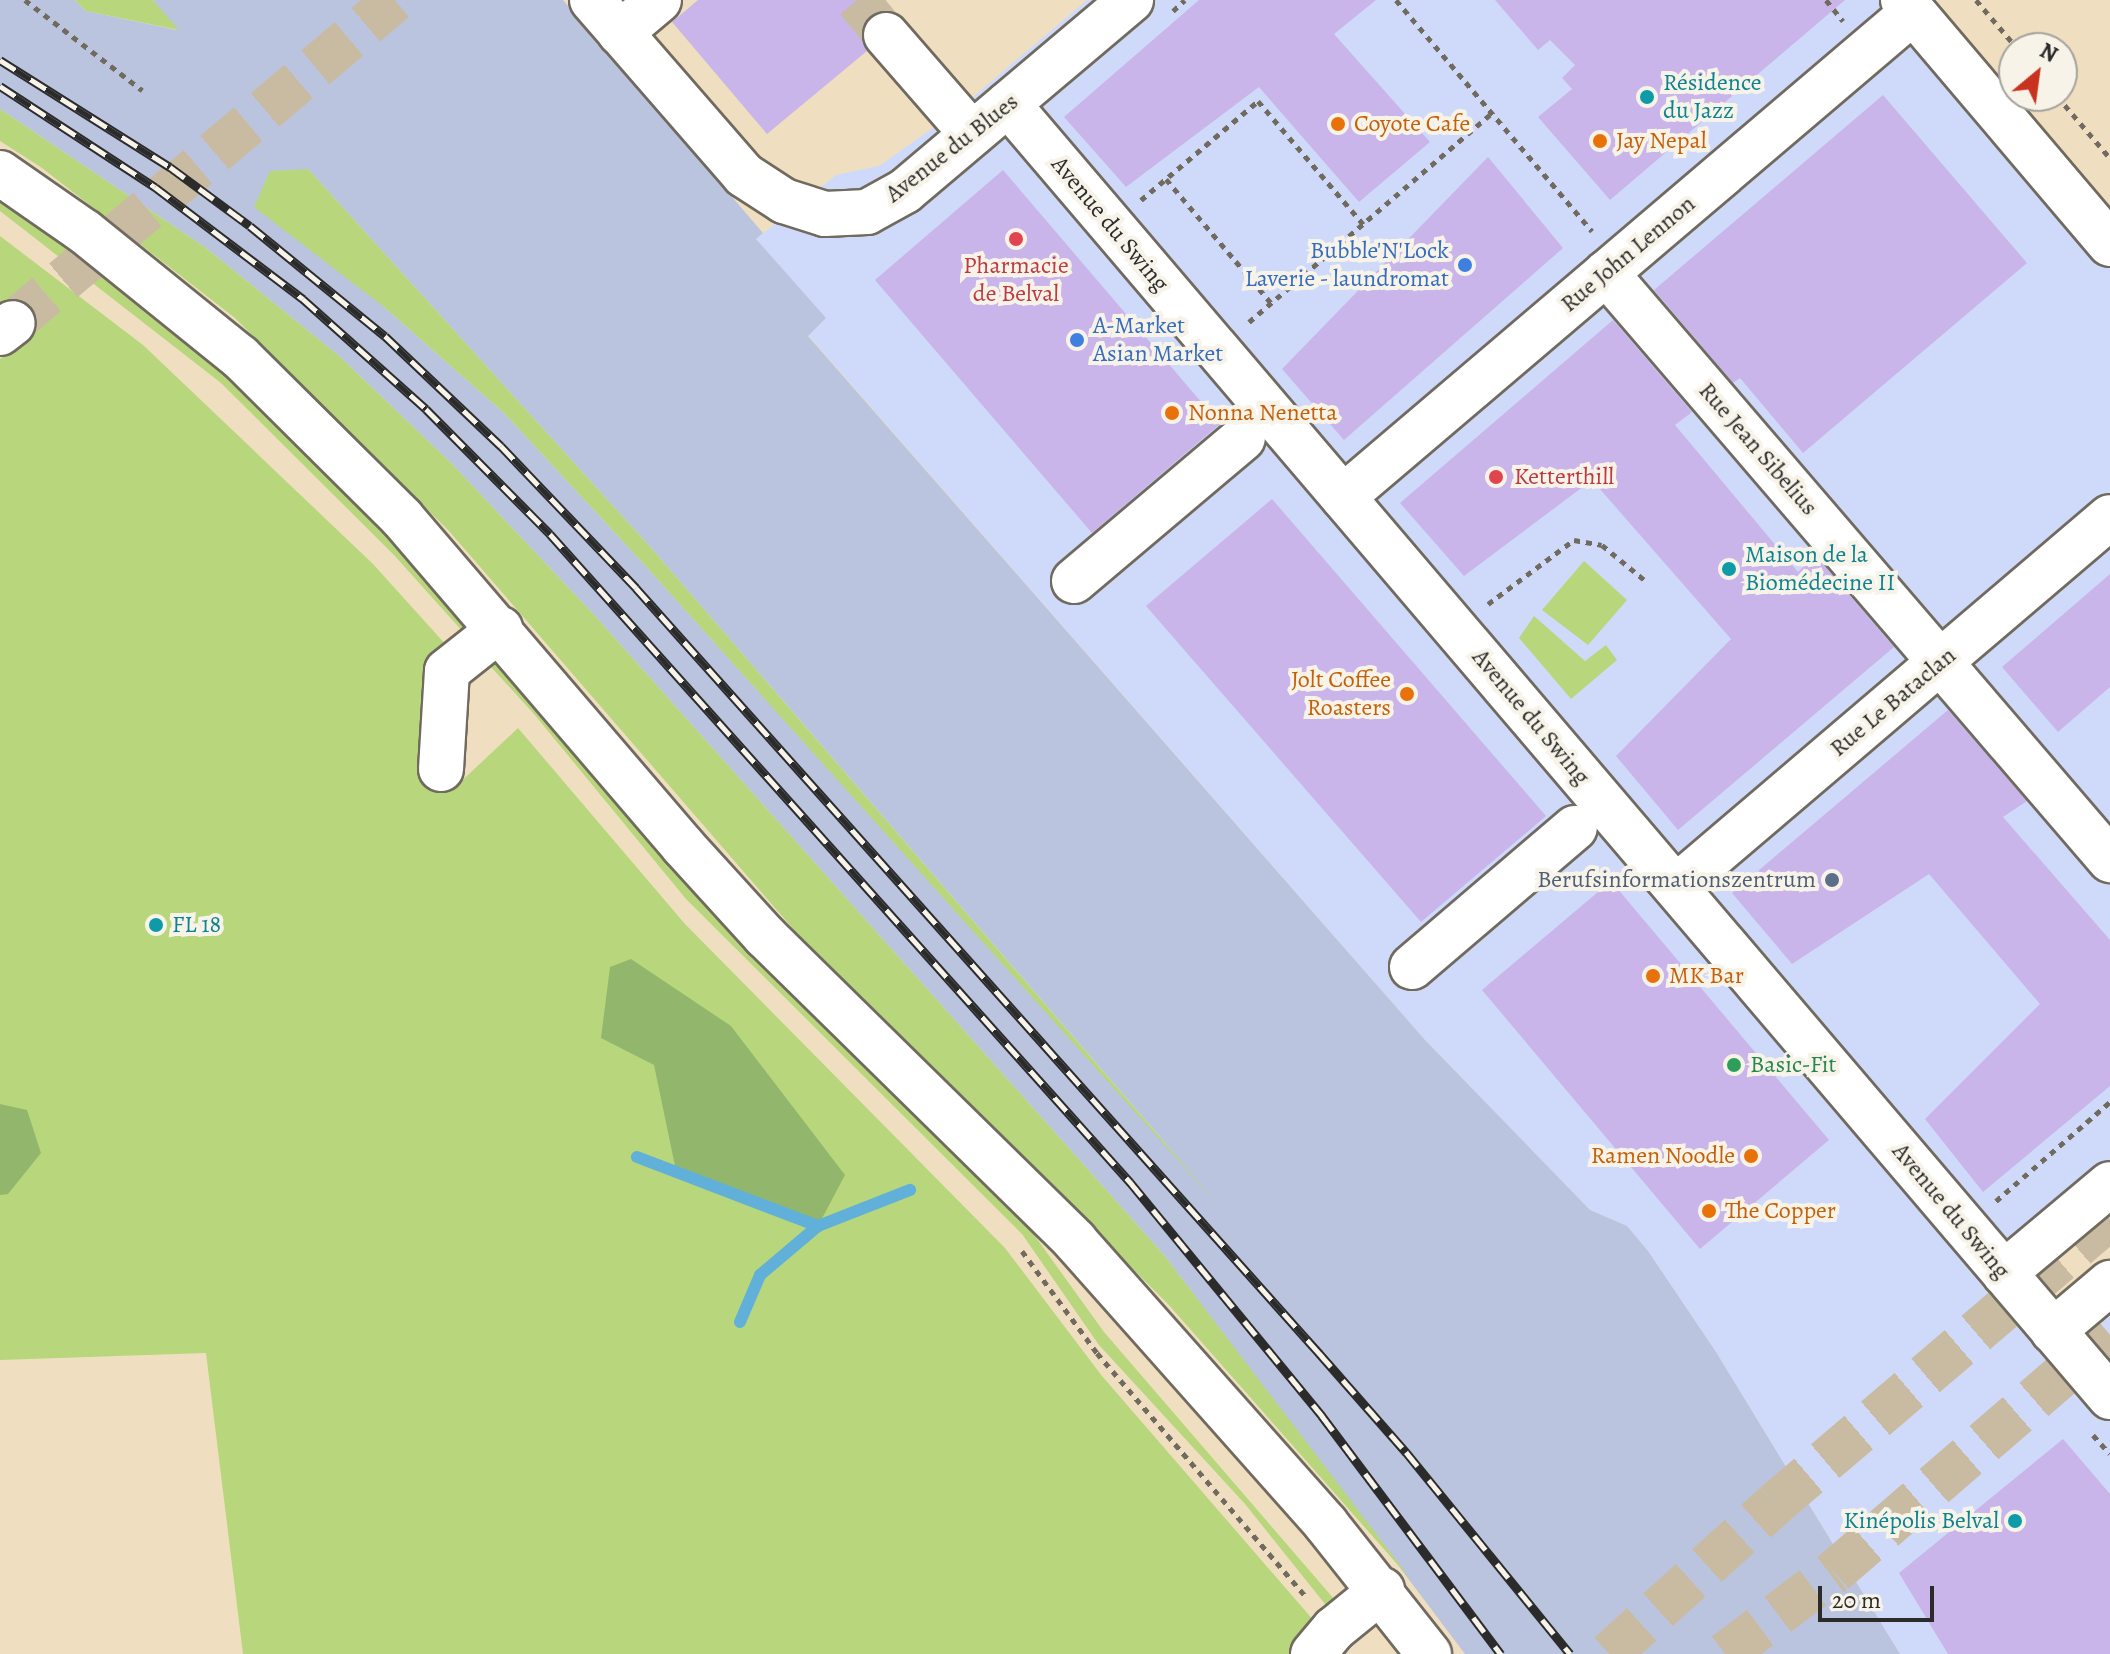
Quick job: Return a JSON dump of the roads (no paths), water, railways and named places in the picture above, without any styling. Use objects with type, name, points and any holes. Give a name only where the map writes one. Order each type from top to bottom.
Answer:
[{"type":"street","name":"Avenue du Blues","points":[[592,0],[744,175],[784,201],[825,214],[867,212],[905,191],[1131,0]]},
{"type":"street","points":[[620,33],[659,0]]},
{"type":"street","points":[[1908,6],[2110,244]]},
{"type":"street","name":"Rue John Lennon","points":[[1343,497],[1612,268],[1908,6]]},
{"type":"street","points":[[886,35],[972,134]]},
{"type":"street","name":"Avenue du Swing","points":[[1008,104],[2110,1397]]},
{"type":"street","points":[[0,173],[85,232],[240,357],[402,518],[703,869],[765,936],[1075,1241],[1382,1590],[1429,1654]]},
{"type":"street","name":"Rue Jean Sibelius","points":[[1612,268],[2110,860]]},
{"type":"street","points":[[1074,581],[1243,438]]},
{"type":"street","name":"Rue Le Bataclan","points":[[1676,887],[2110,517]]},
{"type":"street","points":[[441,769],[447,671],[500,629]]},
{"type":"street","points":[[1412,967],[1575,828]]},
{"type":"street","points":[[2004,1273],[2110,1184]]},
{"type":"street","points":[[2053,1331],[2110,1283]]},
{"type":"street","points":[[1313,1654],[1334,1629],[1382,1590]]},
{"type":"waterway","points":[[637,1157],[818,1226]]},
{"type":"waterway","points":[[740,1322],[760,1275],[818,1226],[910,1190]]},
{"type":"tunnel","points":[[13,323],[395,0]]},
{"type":"tunnel","points":[[857,0],[886,35]]},
{"type":"tunnel","points":[[1609,1654],[1775,1504],[2110,1218]]},
{"type":"tunnel","points":[[1725,1654],[1834,1572],[2110,1334]]},
{"type":"railway","points":[[0,60],[170,167],[250,226],[385,336],[501,446],[636,588],[1319,1353],[1406,1452],[1570,1654]]},
{"type":"railway","points":[[0,86],[155,187],[303,299],[426,409],[550,534],[1130,1182],[1322,1416],[1501,1654]]},
{"type":"place","name":"Résidence du Jazz","points":[[1647,97]]},
{"type":"place","name":"Coyote Cafe","points":[[1338,124]]},
{"type":"place","name":"Jay Nepal","points":[[1600,141]]},
{"type":"place","name":"Pharmacie de Belval","points":[[1016,239]]},
{"type":"place","name":"Bubble'N'Lock Laverie - laundromat","points":[[1465,265]]},
{"type":"place","name":"A-Market Asian Market","points":[[1077,340]]},
{"type":"place","name":"Nonna Nenetta","points":[[1172,413]]},
{"type":"place","name":"Ketterthill","points":[[1496,477]]},
{"type":"place","name":"Maison de la Biomédecine II","points":[[1729,569]]},
{"type":"place","name":"Jolt Coffee Roasters","points":[[1407,694]]},
{"type":"place","name":"Berufsinformationszentrum","points":[[1832,880]]},
{"type":"place","name":"FL 18","points":[[156,925]]},
{"type":"place","name":"MK Bar","points":[[1653,976]]},
{"type":"place","name":"Basic-Fit","points":[[1734,1065]]},
{"type":"place","name":"Ramen Noodle","points":[[1751,1156]]},
{"type":"place","name":"The Copper","points":[[1709,1211]]},
{"type":"place","name":"Kinépolis Belval","points":[[2015,1521]]}]
